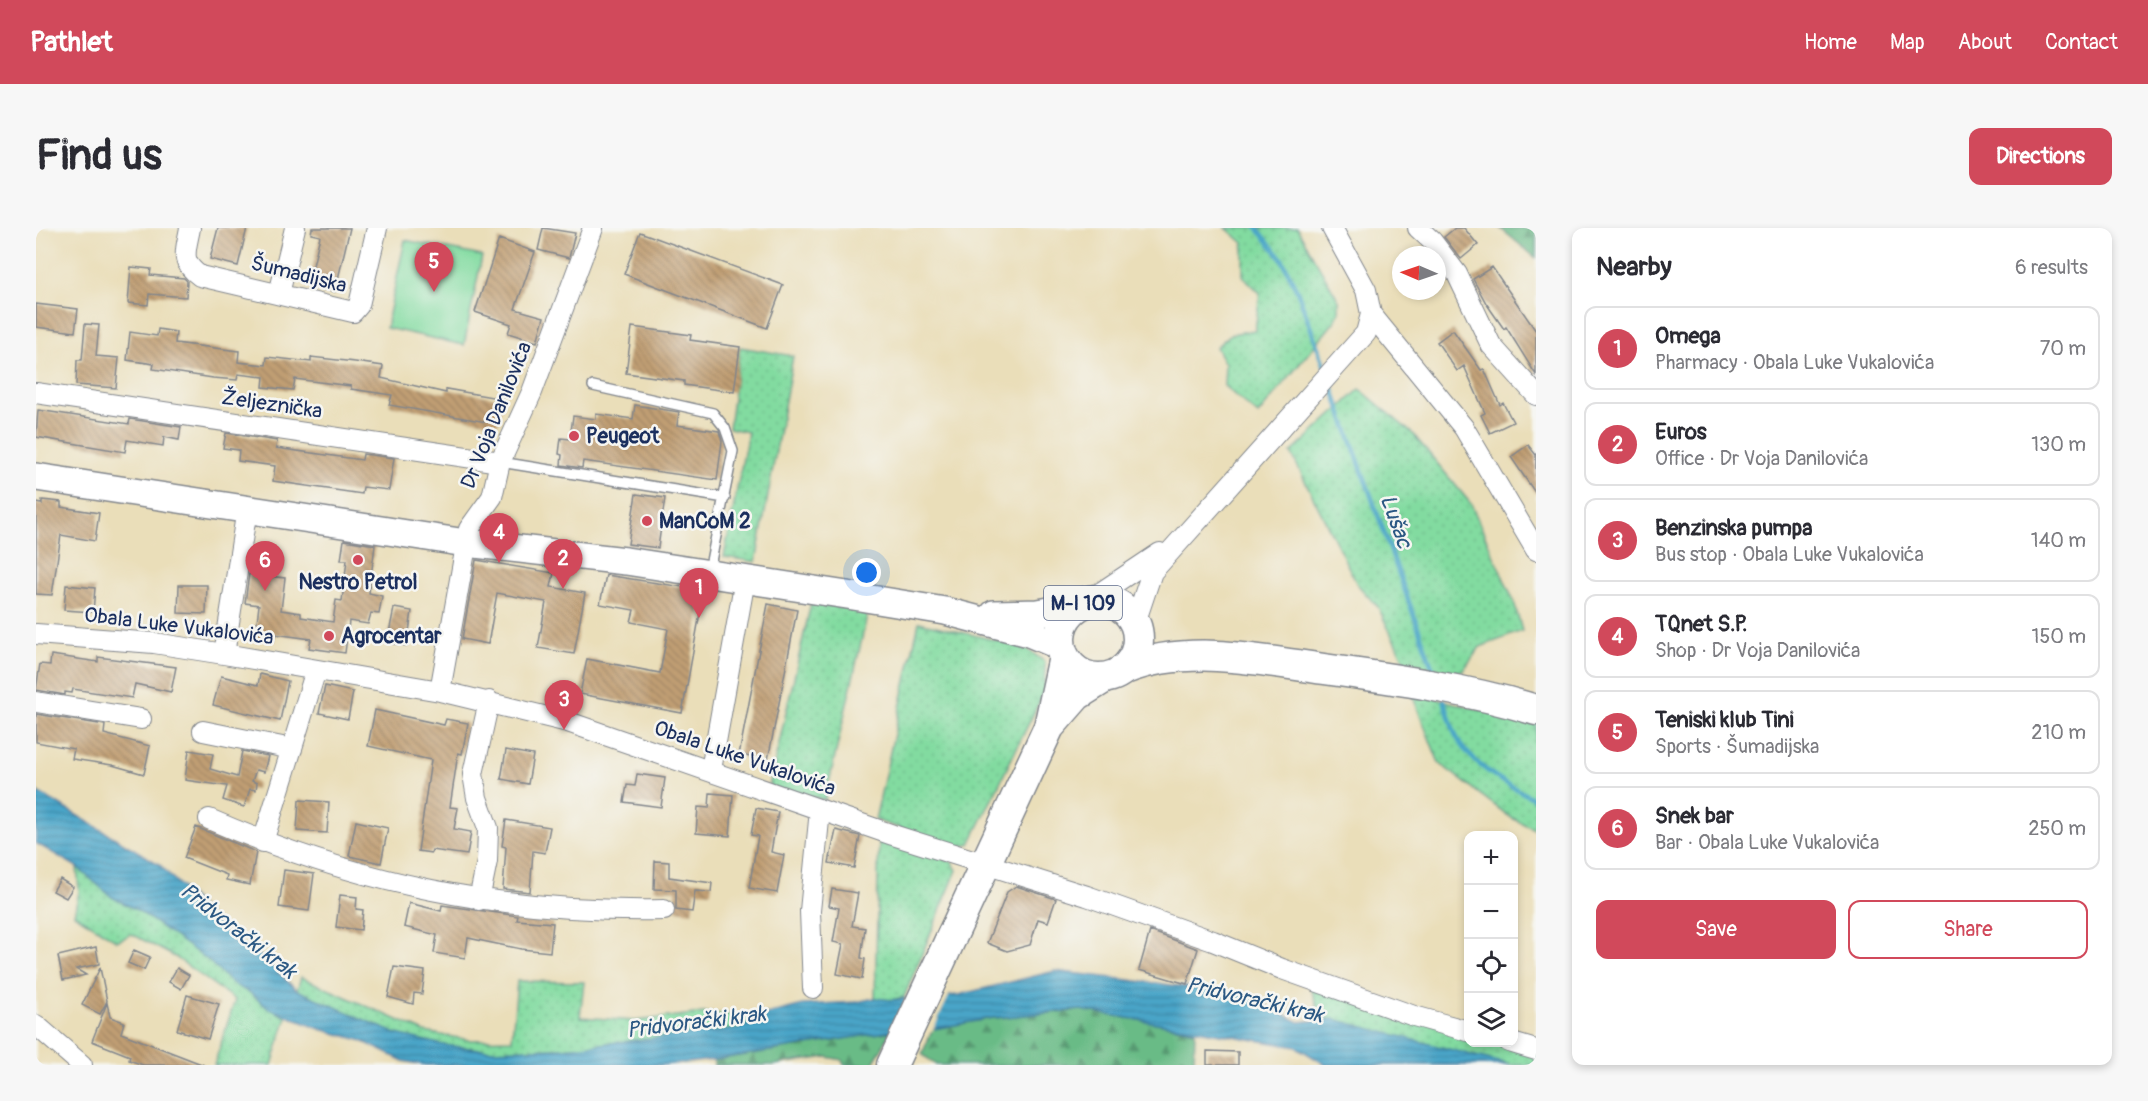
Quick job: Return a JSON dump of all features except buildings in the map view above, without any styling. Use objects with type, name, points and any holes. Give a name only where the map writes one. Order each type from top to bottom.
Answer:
[{"type":"main road","name":"M-I 109","points":[[892,1065],[1049,727],[1062,651],[1063,623],[1083,604],[1101,600],[1114,602],[1137,626],[1223,656]]},
{"type":"main road","name":"M-I 109","points":[[1049,727],[1077,695],[1114,673],[1133,658],[1138,645],[1137,626]]},
{"type":"main road","points":[[1062,651],[1080,674],[1114,673]]},
{"type":"main road","name":"M-I 109","points":[[1114,673],[1144,661],[1223,656],[1456,689],[1536,710]]},
{"type":"street","name":"Šumadijska","points":[[190,228],[185,255],[188,267],[200,276],[353,312],[358,310],[377,228]]},
{"type":"street","points":[[279,294],[295,228]]},
{"type":"street","name":"Dr Voja Danilovića","points":[[440,691],[469,529],[492,497],[500,462],[532,393],[593,228]]},
{"type":"street","points":[[1137,626],[1151,574],[1181,537],[1366,333],[1371,314],[1366,290],[1332,228]]},
{"type":"street","points":[[1419,228],[1457,274],[1491,345],[1536,395]]},
{"type":"street","points":[[1371,314],[1464,428],[1536,550]]},
{"type":"street","name":"Željeznička","points":[[36,393],[500,462]]},
{"type":"street","points":[[36,477],[466,543],[708,573],[945,611],[1029,633],[1062,651]]},
{"type":"street","points":[[224,654],[247,509]]},
{"type":"street","points":[[945,611],[1015,614],[1083,604],[1112,587],[1181,537]]},
{"type":"street","points":[[711,770],[745,579]]},
{"type":"street","name":"Obala Luke Vukalovića","points":[[36,634],[153,643],[224,654],[440,691],[489,701],[568,722],[711,770],[820,810],[1087,896],[1414,1016],[1464,1030]]},
{"type":"street","points":[[263,842],[316,670]]},
{"type":"street","points":[[479,900],[487,861],[488,828],[477,798],[473,774],[489,701]]},
{"type":"street","points":[[36,702],[141,719]]},
{"type":"street","points":[[202,731],[292,749]]},
{"type":"street","points":[[813,988],[810,912],[820,810]]},
{"type":"street","points":[[209,819],[263,842],[404,886],[479,900],[572,909],[664,910]]},
{"type":"street","points":[[36,1025],[82,1065]]},
{"type":"street","points":[[1518,1045],[1536,1050]]},
{"type":"lane","points":[[592,386],[712,413],[725,428],[733,451],[708,573]]},
{"type":"lane","points":[[500,462],[725,498]]},
{"type":"green space","points":[[1226,228],[1297,228],[1339,301],[1339,312],[1334,322],[1258,415],[1224,386],[1225,364],[1216,347],[1231,334],[1255,330],[1260,293],[1243,276],[1243,243]]},
{"type":"green space","points":[[1500,228],[1536,228],[1536,258]]},
{"type":"green space","points":[[405,240],[482,256],[464,345],[386,328]]},
{"type":"green space","points":[[740,347],[793,356],[756,562],[724,557],[748,432],[729,428]]},
{"type":"green space","points":[[1360,389],[1413,434],[1471,504],[1514,602],[1522,631],[1480,647],[1462,672],[1406,665],[1378,607],[1357,584],[1291,453]]},
{"type":"green space","points":[[812,599],[868,612],[825,800],[769,787]]},
{"type":"green space","points":[[919,622],[1024,647],[1045,662],[1044,692],[970,844],[959,848],[875,820]]},
{"type":"green space","points":[[1411,692],[1536,724],[1536,830],[1510,817],[1439,763]]},
{"type":"green space","points":[[879,836],[952,862],[957,870],[904,997],[891,1000],[875,998]]},
{"type":"green space","points":[[77,867],[112,897],[139,911],[209,961],[231,983],[250,993],[268,1008],[287,1017],[272,1065],[214,1065],[235,1000],[175,957],[132,934],[117,941],[74,914],[79,892]]},
{"type":"green space","points":[[301,977],[425,1032],[470,1040],[512,1039],[517,981],[584,982],[580,1017],[635,1021],[703,1013],[761,1016],[739,1029],[564,1048],[488,1050],[443,1045],[396,1034],[297,990]]},
{"type":"green space","points":[[1308,981],[1464,1033],[1464,1047],[1514,1047],[1536,1053],[1536,1065],[1510,1065],[1350,1023],[1322,1018]]},
{"type":"green space","points":[[1081,1010],[1125,1016],[1195,1031],[1194,1065],[936,1065],[922,1054],[933,1029],[992,1018]]},
{"type":"green space","points":[[892,1031],[872,1065],[844,1065],[842,1060],[827,1057],[774,1065],[714,1065],[714,1060]]},
{"type":"water","points":[[36,791],[159,864],[233,940],[261,956],[297,990],[396,1034],[443,1045],[488,1050],[564,1048],[739,1029],[761,1016],[803,1005],[856,1002],[875,998],[891,1000],[958,995],[1055,971],[1245,994],[1299,1022],[1334,1019],[1510,1065],[1326,1065],[1297,1047],[1081,1010],[992,1018],[933,1029],[892,1031],[714,1060],[661,1065],[425,1065],[403,1061],[360,1040],[320,1029],[268,1008],[250,993],[231,983],[209,961],[139,911],[112,897],[77,867],[36,843]]},
{"type":"pier","points":[[951,992],[932,1032],[891,1035],[909,994]]},
{"type":"waterway","name":"Lušac","points":[[1257,228],[1282,259],[1298,293],[1326,370]]},
{"type":"waterway","name":"Lušac","points":[[1330,381],[1435,675]]},
{"type":"waterway","name":"Lušac","points":[[1444,700],[1456,736],[1471,757],[1491,774],[1536,800]]},
{"type":"place","name":"Teniski klub Tini","points":[[434,292]]},
{"type":"place","name":"Peugeot","points":[[574,436]]},
{"type":"place","name":"ManCoM 2","points":[[647,521]]},
{"type":"place","name":"Nestro Petrol","points":[[358,560]]},
{"type":"place","name":"TQnet S.P.","points":[[499,563]]},
{"type":"place","name":"Euros","points":[[563,589]]},
{"type":"place","name":"Snek bar","points":[[265,591]]},
{"type":"place","name":"Omega","points":[[699,618]]},
{"type":"place","name":"Agrocentar","points":[[329,636]]},
{"type":"place","name":"Benzinska pumpa","points":[[564,730]]},
{"type":"water label","name":"Pridvorački krak","points":[[239,930]]},
{"type":"water label","name":"Pridvorački krak","points":[[1255,999]]},
{"type":"water label","name":"Pridvorački krak","points":[[696,1021]]}]
